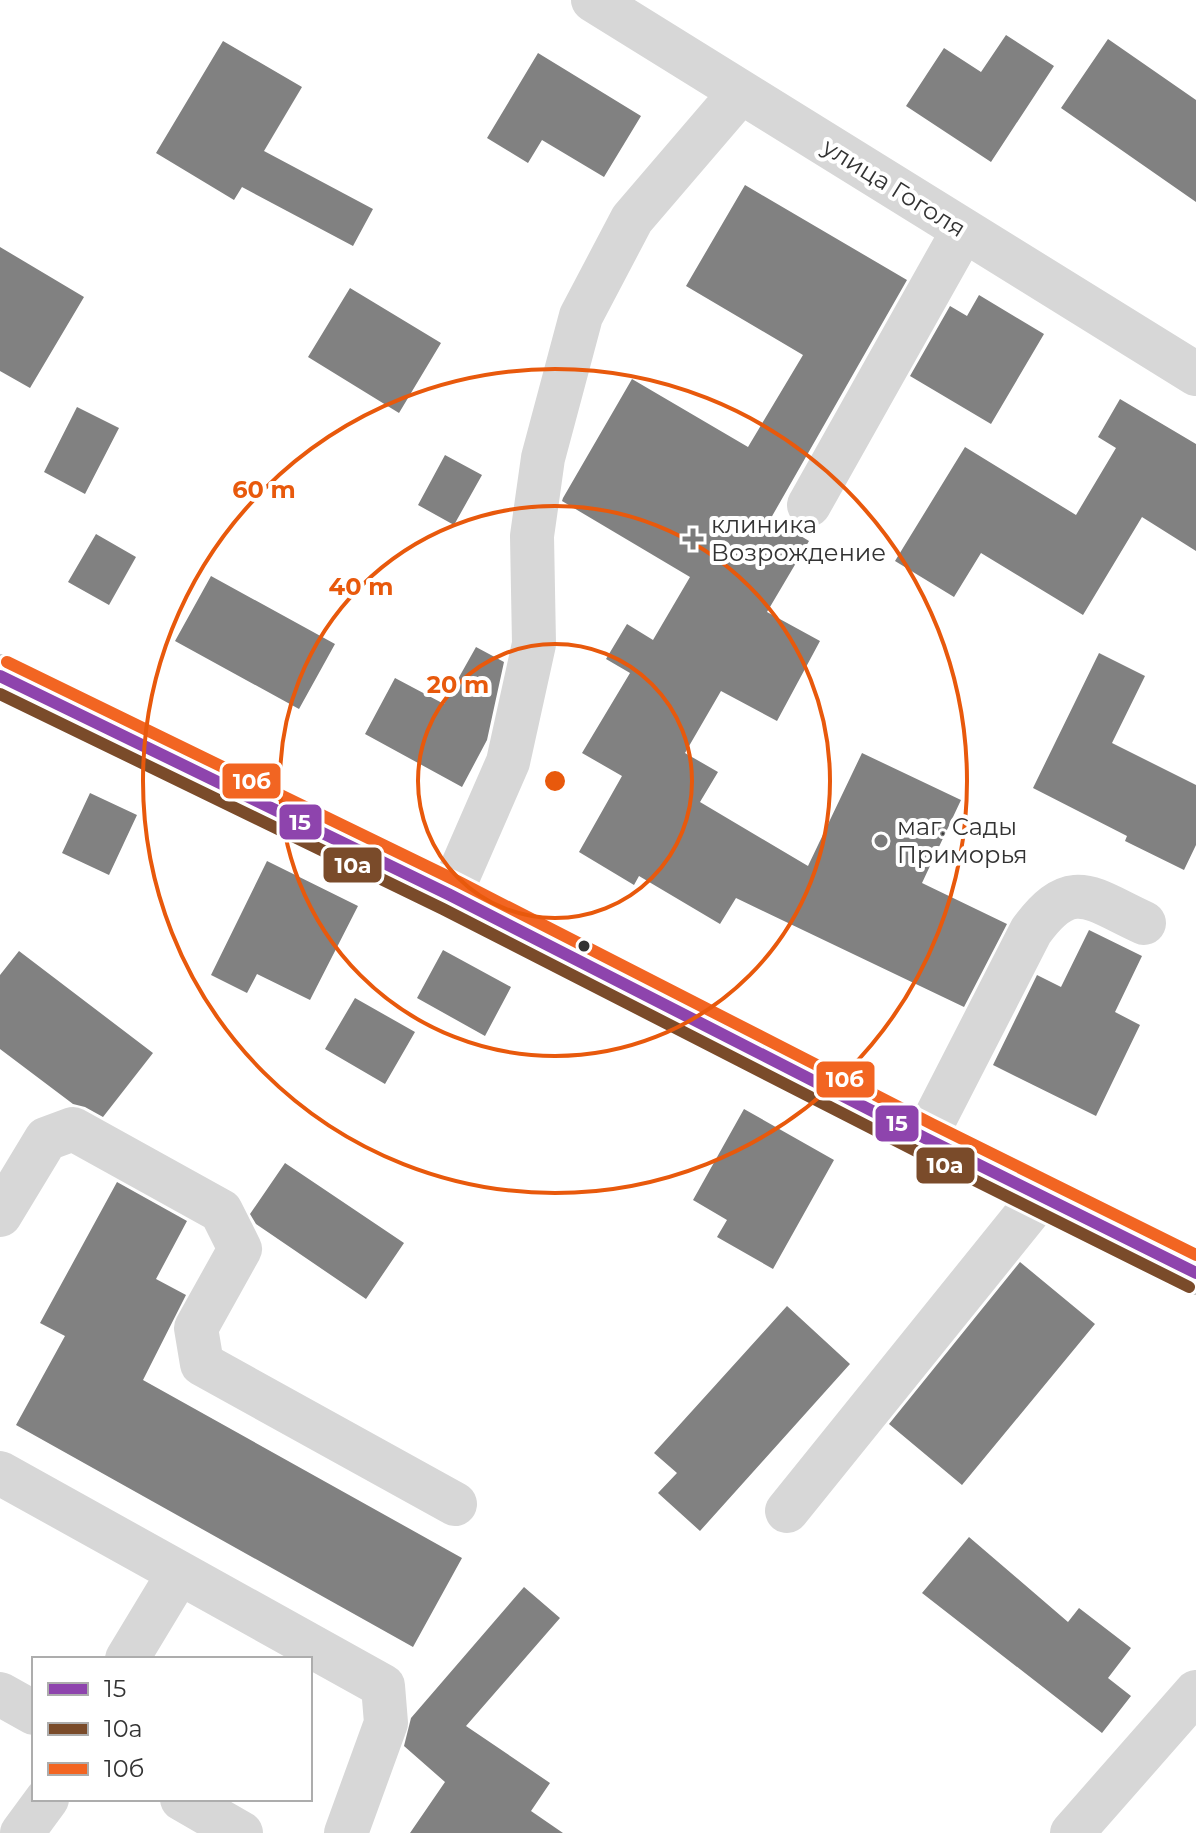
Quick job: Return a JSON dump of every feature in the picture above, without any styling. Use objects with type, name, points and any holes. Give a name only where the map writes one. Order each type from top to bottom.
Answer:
[{"type":"main road","points":[[0,676],[450,895],[1196,1273]]},
{"type":"street","name":"улица Гоголя","points":[[593,0],[1196,374]]},
{"type":"street","points":[[450,895],[508,762],[534,644],[532,536],[543,458],[581,316],[632,219],[740,93]]},
{"type":"street","points":[[809,505],[963,231]]},
{"type":"street","points":[[925,1138],[1031,931],[1047,910],[1063,898],[1085,897],[1144,923]]},
{"type":"street","points":[[0,1215],[46,1139],[73,1129],[221,1211],[240,1249],[196,1328],[202,1364],[455,1504]]},
{"type":"street","points":[[787,1511],[1041,1196]]},
{"type":"street","points":[[0,1473],[383,1686],[386,1723],[346,1833]]},
{"type":"street","points":[[128,1657],[179,1573]]},
{"type":"street","points":[[1072,1833],[1196,1692]]},
{"type":"street","points":[[0,1694],[32,1712]]},
{"type":"street","points":[[22,1833],[46,1801]]},
{"type":"street","points":[[185,1801],[235,1832]]},
{"type":"building","points":[[1006,35],[1054,66],[991,162],[906,106],[944,48],[981,72]]},
{"type":"building","points":[[1108,39],[1196,100],[1196,202],[1061,108]]},
{"type":"building","points":[[223,41],[302,87],[264,151],[373,209],[353,246],[242,187],[234,200],[156,153]]},
{"type":"building","points":[[538,53],[641,116],[604,177],[542,140],[528,163],[487,138]]},
{"type":"building","points":[[745,185],[907,280],[771,518],[809,541],[767,612],[820,641],[777,721],[721,691],[685,753],[718,772],[700,802],[808,866],[862,753],[961,800],[922,883],[1007,924],[964,1007],[736,898],[720,924],[639,876],[634,885],[579,852],[622,776],[582,753],[630,673],[606,659],[627,624],[653,640],[690,577],[562,501],[632,379],[748,447],[803,355],[686,286]]},
{"type":"building","points":[[0,247],[84,297],[30,388],[0,371]]},
{"type":"building","points":[[350,288],[441,343],[399,413],[308,357]]},
{"type":"building","points":[[979,295],[1044,334],[991,424],[910,376],[950,306],[967,316]]},
{"type":"building","points":[[1120,399],[1196,444],[1196,551],[1142,517],[1083,615],[981,553],[954,597],[895,561],[965,447],[1076,515],[1116,448],[1098,437]]},
{"type":"building","points":[[77,407],[119,428],[85,494],[44,472]]},
{"type":"building","points":[[445,455],[482,475],[454,525],[418,505]]},
{"type":"building","points":[[96,534],[136,557],[109,605],[68,582]]},
{"type":"building","points":[[211,576],[335,644],[299,709],[175,641]]},
{"type":"building","points":[[476,647],[504,662],[487,740],[462,787],[365,734],[395,678],[444,704]]},
{"type":"building","points":[[1099,653],[1145,676],[1112,743],[1196,785],[1196,845],[1184,870],[1125,841],[1127,836],[1033,788]]},
{"type":"building","points":[[90,793],[137,815],[109,875],[62,853]]},
{"type":"building","points":[[267,861],[358,906],[310,1000],[257,974],[247,993],[211,975]]},
{"type":"building","points":[[1089,930],[1142,956],[1115,1012],[1140,1025],[1096,1116],[993,1065],[1037,975],[1061,987]]},
{"type":"building","points":[[443,950],[511,987],[485,1036],[417,998]]},
{"type":"building","points":[[19,951],[153,1053],[103,1117],[73,1104],[0,1049],[0,975]]},
{"type":"building","points":[[355,998],[415,1032],[385,1084],[325,1049]]},
{"type":"building","points":[[744,1109],[834,1160],[773,1269],[717,1237],[727,1220],[693,1200]]},
{"type":"building","points":[[285,1163],[404,1243],[366,1299],[256,1224],[250,1214]]},
{"type":"building","points":[[117,1182],[187,1221],[156,1279],[186,1295],[143,1380],[462,1558],[413,1647],[16,1425],[65,1336],[40,1323]]},
{"type":"building","points":[[1020,1262],[1095,1324],[962,1485],[889,1424]]},
{"type":"building","points":[[787,1306],[850,1364],[700,1531],[658,1493],[677,1473],[654,1453]]},
{"type":"building","points":[[969,1537],[1068,1622],[1079,1608],[1131,1648],[1108,1678],[1131,1696],[1102,1733],[922,1593]]},
{"type":"building","points":[[524,1587],[560,1618],[466,1726],[550,1783],[531,1811],[563,1833],[410,1833],[445,1782],[404,1746],[411,1718]]},
{"type":"transit line","name":"10б","points":[[7,662],[457,881],[1196,1255]]},
{"type":"transit line","name":"15","points":[[0,676],[450,895],[1196,1273]]},
{"type":"transit line","name":"10а","points":[[0,694],[443,909],[1189,1287]]},
{"type":"place","name":"клиника Возрождение","points":[[693,539]]},
{"type":"place","name":"маг. Сады Приморья","points":[[881,841]]}]
